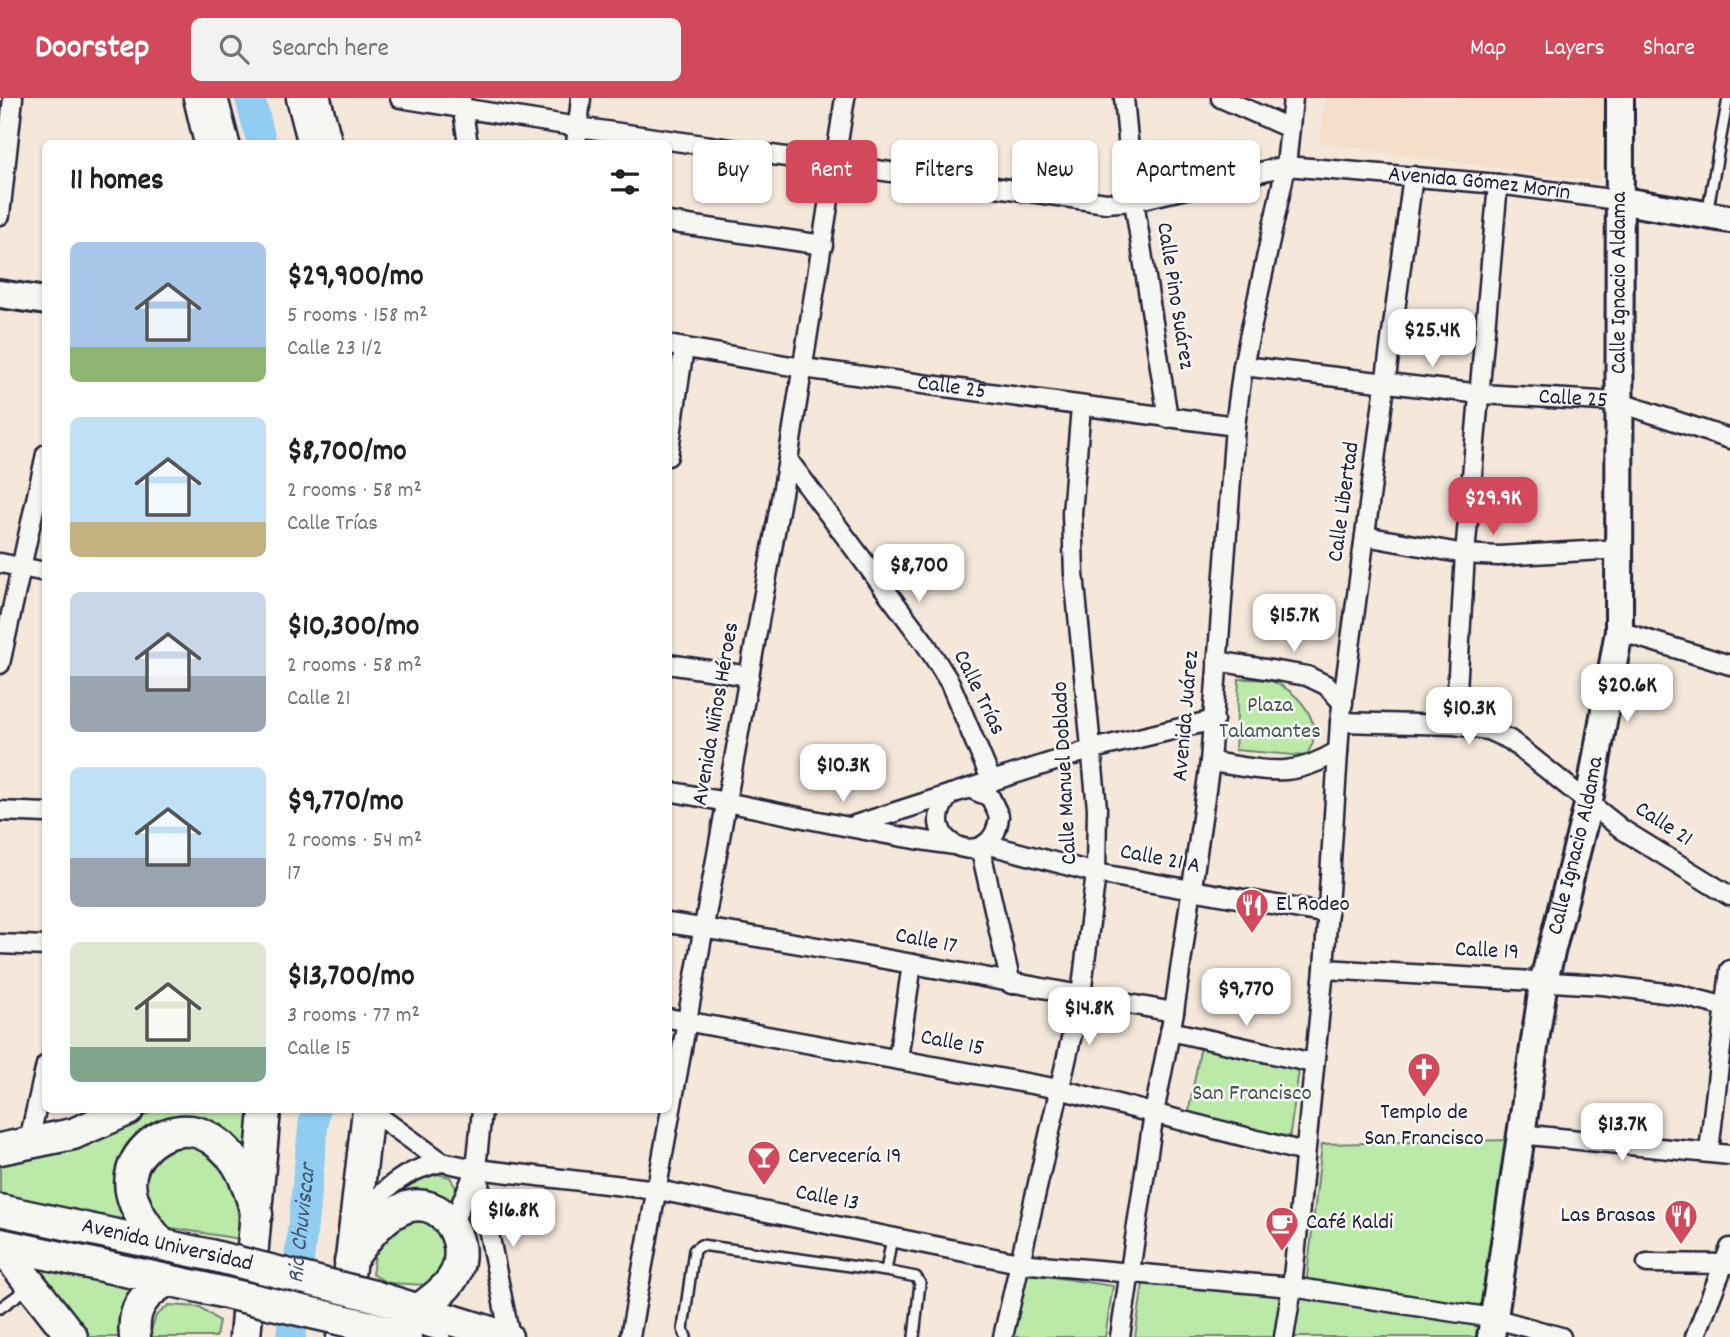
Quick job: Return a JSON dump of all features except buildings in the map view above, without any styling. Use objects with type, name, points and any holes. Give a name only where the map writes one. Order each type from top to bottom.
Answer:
[{"type":"main road","points":[[212,98],[223,140]]},
{"type":"main road","points":[[302,98],[313,140]]},
{"type":"main road","name":"Calle Ignacio Aldama","points":[[1492,1327],[1544,980],[1589,802],[1619,631],[1621,548],[1617,200],[1620,98]]},
{"type":"main road","name":"Avenida Gómez Morín","points":[[1617,200],[1718,217]]},
{"type":"main road","points":[[0,294],[42,300]]},
{"type":"main road","points":[[14,1147],[73,1134],[121,1113]]},
{"type":"main road","points":[[244,1334],[265,1113]]},
{"type":"main road","points":[[369,1113],[350,1261],[366,1319],[508,1337]]},
{"type":"main road","points":[[160,1242],[138,1211],[131,1190],[131,1175],[138,1157],[147,1146],[160,1137],[175,1132],[191,1131],[223,1147],[243,1174],[257,1214]]},
{"type":"main road","points":[[350,1261],[384,1219],[403,1208],[428,1206],[443,1214],[452,1225],[460,1245],[455,1274],[412,1324]]},
{"type":"main road","name":"Avenida Universidad","points":[[0,1210],[160,1242],[206,1274],[366,1319]]},
{"type":"main road","points":[[8,1250],[72,1337]]},
{"type":"main road","name":"Avenida Universidad","points":[[8,1250],[166,1281],[206,1274]]},
{"type":"main road","points":[[135,1337],[137,1308],[146,1293],[166,1281]]},
{"type":"street","points":[[0,215],[13,98]]},
{"type":"street","points":[[193,98],[203,140]]},
{"type":"street","points":[[321,98],[332,140]]},
{"type":"street","name":"Avenida Gómez Morín","points":[[400,98],[462,104],[577,135],[620,140]]},
{"type":"street","points":[[577,135],[581,98]]},
{"type":"street","name":"Avenida Niños Héroes","points":[[838,140],[845,98]]},
{"type":"street","name":"Calle Pino Suárez","points":[[1124,98],[1128,140]]},
{"type":"street","points":[[1221,98],[1289,128]]},
{"type":"street","name":"Avenida Juárez","points":[[1120,1337],[1154,1113],[1174,1012],[1210,762],[1235,426],[1244,366],[1286,166],[1293,98]]},
{"type":"street","points":[[462,104],[467,140]]},
{"type":"street","name":"Avenida Gómez Morín","points":[[672,146],[786,159]]},
{"type":"street","name":"Avenida Gómez Morín","points":[[1260,172],[1286,166],[1498,184],[1617,200]]},
{"type":"street","name":"Avenida Gómez Morín","points":[[877,171],[1112,203]]},
{"type":"street","name":"Calle Libertad","points":[[1284,1337],[1292,1287],[1312,1063],[1324,969],[1340,722],[1413,176]]},
{"type":"street","points":[[1455,725],[1465,554],[1498,184]]},
{"type":"street","name":"Avenida Niños Héroes","points":[[672,1112],[788,460],[829,203]]},
{"type":"street","name":"Calle Pino Suárez","points":[[1134,203],[1168,418]]},
{"type":"street","points":[[672,223],[823,245]]},
{"type":"street","points":[[672,402],[676,347]]},
{"type":"street","name":"Calle 25","points":[[676,347],[803,368],[1235,426]]},
{"type":"street","name":"Calle 25","points":[[1244,366],[1481,394],[1618,402],[1730,439]]},
{"type":"street","name":"Calle Manuel Doblado","points":[[1003,1337],[1081,995],[1096,873],[1097,808],[1093,749],[1072,525],[1081,407]]},
{"type":"street","name":"Calle Trías","points":[[788,460],[925,643],[950,683],[992,782]]},
{"type":"street","points":[[0,664],[42,472]]},
{"type":"street","points":[[1365,536],[1465,554],[1498,556],[1621,548]]},
{"type":"street","points":[[0,563],[42,571]]},
{"type":"street","points":[[1619,631],[1730,665]]},
{"type":"street","points":[[1217,661],[1307,676],[1326,685],[1343,703]]},
{"type":"street","points":[[672,665],[749,676]]},
{"type":"street","points":[[854,826],[1093,749],[1214,720]]},
{"type":"street","name":"Calle 21","points":[[1340,722],[1455,725],[1488,730],[1510,740],[1647,847],[1730,897]]},
{"type":"street","points":[[1210,762],[1287,772],[1312,766],[1338,751]]},
{"type":"street","points":[[672,792],[854,826],[894,837],[962,848],[983,846],[994,836],[999,816],[990,797],[971,789]]},
{"type":"street","points":[[951,794],[939,814],[945,837],[954,845]]},
{"type":"street","points":[[0,811],[42,813]]},
{"type":"street","points":[[983,846],[1011,985]]},
{"type":"street","name":"Calle 21 A","points":[[983,846],[1096,873],[1328,914]]},
{"type":"street","name":"Calle 17","points":[[672,924],[1174,1012]]},
{"type":"street","points":[[0,944],[42,946]]},
{"type":"street","points":[[898,1059],[912,964]]},
{"type":"street","name":"Calle 19","points":[[1324,969],[1544,980],[1638,988],[1727,1007]]},
{"type":"street","points":[[1709,1152],[1730,970]]},
{"type":"street","name":"Calle 15","points":[[672,1019],[1059,1089],[1304,1152]]},
{"type":"street","points":[[1170,1031],[1312,1063]]},
{"type":"street","points":[[14,1147],[42,1075]]},
{"type":"street","name":"Calle 13","points":[[373,1113],[442,1162],[476,1170],[658,1190],[1019,1263],[1292,1287],[1492,1327]]},
{"type":"street","points":[[482,1113],[476,1170],[508,1337]]},
{"type":"street","name":"Avenida Niños Héroes","points":[[630,1337],[672,1113]]},
{"type":"street","points":[[1519,1134],[1730,1155]]},
{"type":"street","points":[[356,1220],[391,1184],[406,1173],[442,1162]]},
{"type":"street","points":[[452,1225],[476,1170]]},
{"type":"street","points":[[1647,1263],[1728,1259],[1695,1337]]},
{"type":"street","points":[[1492,1327],[1561,1337]]},
{"type":"lane","points":[[1718,217],[1728,98]]},
{"type":"lane","points":[[886,1271],[892,1237]]},
{"type":"lane","points":[[686,1337],[683,1329],[694,1250],[705,1244],[916,1277],[920,1283],[914,1337]]},
{"type":"lane","points":[[8,1250],[206,1274]]},
{"type":"lane","points":[[0,1308],[33,1285]]},
{"type":"lane","points":[[366,1319],[445,1337]]},
{"type":"shaded area","points":[[1325,98],[1604,98],[1599,182],[1320,143]]},
{"type":"green space","name":"Plaza Talamantes","points":[[1239,679],[1274,682],[1297,697],[1310,716],[1313,726],[1314,736],[1305,756],[1235,750]]},
{"type":"green space","name":"San Francisco","points":[[1201,1045],[1299,1070],[1289,1140],[1188,1115]]},
{"type":"green space","points":[[149,1113],[256,1113],[253,1162],[223,1130],[140,1143],[129,1228],[0,1199],[0,1163],[86,1146]]},
{"type":"green space","points":[[1509,1140],[1481,1337],[1135,1337],[1143,1284],[1305,1294],[1322,1144]]},
{"type":"green space","points":[[203,1142],[235,1179],[240,1239],[166,1227],[145,1205],[139,1178],[152,1151]]},
{"type":"green space","points":[[429,1172],[450,1177],[458,1192],[453,1207],[397,1198],[408,1180]]},
{"type":"green space","points":[[398,1218],[437,1219],[451,1250],[440,1272],[428,1285],[388,1283],[372,1274],[376,1249]]},
{"type":"green space","points":[[34,1261],[139,1286],[125,1306],[119,1337],[89,1337]]},
{"type":"green space","points":[[1025,1273],[1113,1286],[1105,1337],[1011,1337]]},
{"type":"green space","points":[[169,1305],[200,1307],[219,1321],[216,1337],[149,1337],[156,1316]]},
{"type":"waterway","name":"Rio Chuviscar","points":[[250,98],[261,140]]},
{"type":"waterway","name":"Rio Chuviscar","points":[[291,1337],[315,1113]]},
{"type":"place","name":"El Rodeo","points":[[1252,935]]},
{"type":"place","name":"Templo de San Francisco","points":[[1424,1099]]},
{"type":"place","name":"Cervecería 19","points":[[764,1187]]},
{"type":"place","name":"Las Brasas","points":[[1681,1246]]},
{"type":"place","name":"Café Kaldi","points":[[1282,1253]]}]
